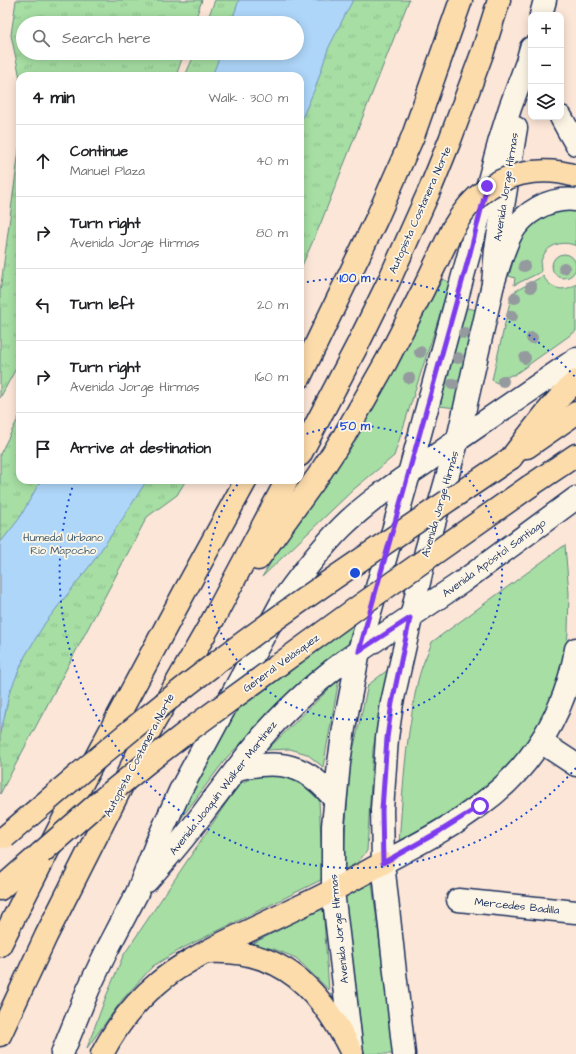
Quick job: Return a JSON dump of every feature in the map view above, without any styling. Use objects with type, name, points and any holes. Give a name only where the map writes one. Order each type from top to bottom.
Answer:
[{"type":"highway","points":[[304,369],[376,220],[402,162],[413,136],[462,0]]},
{"type":"highway","name":"Autopista Costanera Norte","points":[[304,447],[388,283],[431,187],[476,71],[499,0]]},
{"type":"highway","points":[[215,616],[309,488],[344,436],[386,362],[453,228],[462,213],[473,200],[486,189],[501,180],[517,174],[534,171],[551,171],[568,173],[576,176]]},
{"type":"highway","points":[[511,458],[550,407],[576,381]]},
{"type":"highway","points":[[0,842],[149,715],[210,668],[312,594],[576,413]]},
{"type":"highway","name":"General Velásquez","points":[[0,890],[105,797],[179,738],[347,615],[576,455]]},
{"type":"highway","points":[[0,945],[79,789],[244,484]]},
{"type":"highway","name":"Autopista Costanera Norte","points":[[0,1035],[46,936],[152,726],[215,616],[285,484]]},
{"type":"highway","points":[[102,1054],[115,1031],[128,1013],[158,983],[174,971],[205,952],[333,891],[383,863]]},
{"type":"highway","points":[[205,952],[220,951],[250,955],[265,960],[292,973],[306,985],[324,1005],[343,1034],[352,1054]]},
{"type":"street","points":[[541,12],[545,0]]},
{"type":"street","points":[[545,0],[546,12]]},
{"type":"street","name":"Avenida Jorge Hirmas","points":[[352,1054],[333,891],[333,826],[344,728],[359,651],[500,140],[528,58]]},
{"type":"street","name":"Avenida Jorge Hirmas","points":[[404,1054],[383,863],[382,810],[387,738],[392,703],[410,618],[426,551],[458,439],[493,284],[496,249],[528,61]]},
{"type":"street","points":[[563,120],[576,144]]},
{"type":"street","points":[[493,284],[510,235],[526,215],[536,208],[548,203],[561,200],[576,200]]},
{"type":"street","points":[[458,439],[576,359]]},
{"type":"street","name":"Avenida Joaquín Walker Martínez","points":[[62,1054],[88,990],[137,893],[157,842],[180,791],[284,598],[312,560],[342,527],[368,505],[458,439]]},
{"type":"street","name":"Avenida Apóstol Santiago","points":[[410,618],[468,578],[576,498]]},
{"type":"street","name":"Avenida Joaquín Walker Martínez","points":[[137,893],[171,855],[256,744],[290,707],[328,673],[410,618]]},
{"type":"street","points":[[383,863],[440,831],[480,806],[497,792],[528,760],[541,742],[558,711],[570,677],[576,649]]},
{"type":"street","points":[[541,742],[576,764]]},
{"type":"street","points":[[237,769],[260,764],[290,766],[308,774],[318,781],[335,800]]},
{"type":"street","name":"Mercedes Badilla","points":[[458,900],[576,912]]},
{"type":"green space","points":[[16,0],[202,0],[196,16],[16,16],[16,59],[11,35]]},
{"type":"green space","points":[[215,0],[409,0],[320,225],[304,261],[304,72],[187,72],[192,60],[304,60],[304,16],[209,16]]},
{"type":"green space","points":[[16,60],[182,60],[177,72],[19,72]]},
{"type":"green space","points":[[16,173],[16,368],[0,398],[0,292]]},
{"type":"green space","points":[[576,209],[576,246],[565,243],[554,245],[543,256],[541,272],[514,285],[515,278],[509,276],[517,247],[524,233],[531,224],[551,212]]},
{"type":"green space","points":[[564,254],[572,258],[576,266],[572,274],[564,278],[556,274],[552,266],[556,258]]},
{"type":"green space","points":[[543,276],[554,287],[562,289],[576,284],[576,331],[514,375],[511,375],[497,383],[492,380],[512,293]]},
{"type":"green space","points":[[443,279],[450,283],[394,456],[354,489],[262,577]]},
{"type":"green space","points":[[462,307],[477,310],[455,408],[440,406]]},
{"type":"green space","name":"Humedal Urbano Río Mapocho","points":[[16,423],[16,484],[184,484],[177,495],[147,517],[0,794],[0,454]]},
{"type":"green space","points":[[565,545],[569,593],[566,653],[550,703],[538,725],[522,751],[494,781],[478,795],[399,844],[405,766],[413,704],[422,666],[432,642]]},
{"type":"green space","points":[[354,624],[348,644],[281,704],[228,756],[170,833],[237,707]]},
{"type":"green space","points":[[389,669],[373,749],[367,851],[357,863],[343,870],[350,764],[368,685]]},
{"type":"green space","points":[[339,679],[323,767],[307,754],[290,749],[267,750]]},
{"type":"green space","points":[[278,774],[301,783],[319,800],[323,879],[183,948],[153,966],[122,1000],[87,1048],[123,956],[239,784],[254,777]]},
{"type":"green space","points":[[372,883],[394,1054],[364,1054],[345,896]]},
{"type":"green space","points":[[323,907],[329,990],[296,958],[274,949],[250,945]]},
{"type":"water","points":[[239,0],[353,0],[328,49],[316,86],[304,114],[304,72],[214,72],[218,60],[304,60],[304,16],[233,16]]},
{"type":"water","points":[[39,484],[144,484],[92,563],[45,623],[25,656],[9,694],[0,732],[0,543],[19,519]]},
{"type":"route","points":[[480,806],[440,831],[383,863],[382,810],[387,738],[392,703],[410,618],[359,651],[470,253],[487,186]]}]
